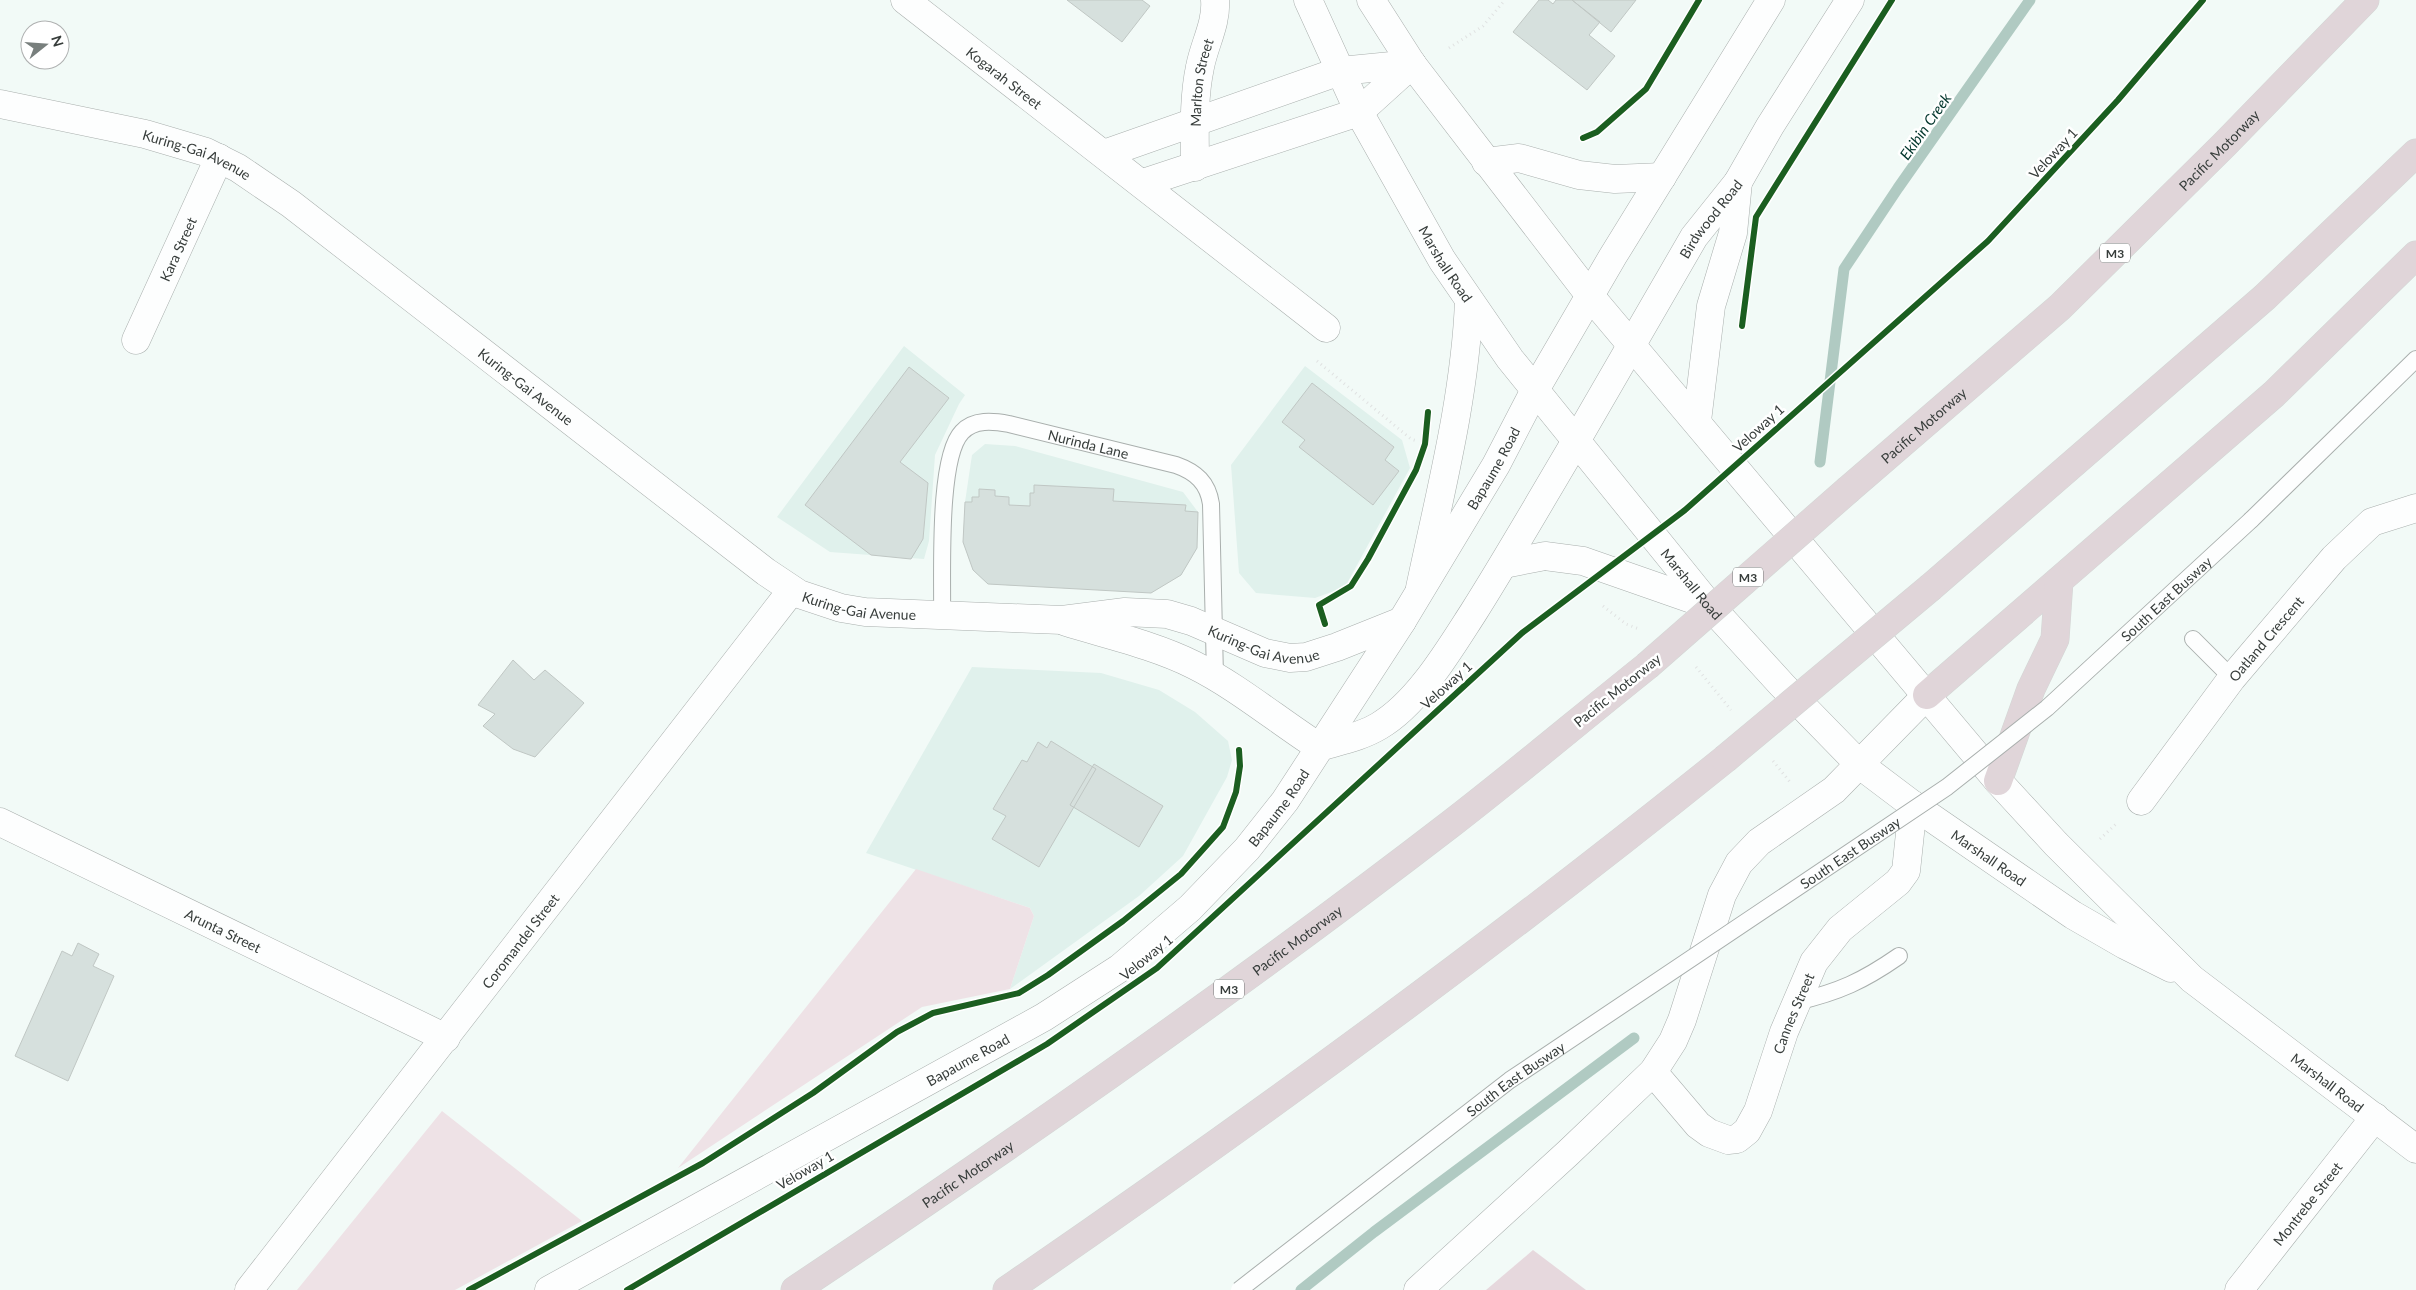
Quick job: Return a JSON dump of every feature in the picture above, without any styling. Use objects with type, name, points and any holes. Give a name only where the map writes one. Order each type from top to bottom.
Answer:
[{"type":"highway","name":"Pacific Motorway","points":[[795,1290],[969,1174],[1282,951],[1454,821],[1647,666],[1849,488],[2060,307],[2271,98],[2364,0]]},
{"type":"highway","points":[[1007,1290],[1320,1069],[1490,944],[1603,857],[1725,759],[1931,587],[2265,297],[2416,153]]},
{"type":"highway","points":[[1927,695],[1962,662],[2060,581],[2274,394],[2416,255]]},
{"type":"highway","points":[[1998,782],[2024,707],[2055,639],[2060,581]]},
{"type":"street","name":"Kogarah Street","points":[[905,0],[1143,183],[1326,328]]},
{"type":"street","name":"Marlton Street","points":[[1195,167],[1198,79],[1202,55],[1214,20],[1215,0]]},
{"type":"street","name":"Marshall Road","points":[[1308,0],[1359,112],[1428,236],[1470,301],[1535,390],[1576,441],[1710,605],[1782,685],[1860,765],[1913,805],[2073,914],[2125,945],[2192,979]]},
{"type":"street","name":"Marshall Road","points":[[1372,0],[1412,64],[1591,296],[1998,782],[2075,863],[2192,979],[2416,1149]]},
{"type":"street","points":[[1535,390],[1662,177],[1771,0]]},
{"type":"street","name":"Birdwood Road","points":[[1576,441],[1694,237],[1738,182],[1770,126],[1850,0]]},
{"type":"street","points":[[1104,154],[1340,72],[1412,64]]},
{"type":"street","points":[[1143,183],[1359,112],[1412,64]]},
{"type":"street","name":"Kuring-Gai Avenue","points":[[0,104],[163,138],[219,158],[266,185],[792,590],[816,602],[841,608],[942,616],[1062,620],[1113,612],[1153,613],[1178,616],[1265,653],[1294,658],[1337,647],[1402,621]]},
{"type":"street","name":"Kara Street","points":[[136,340],[219,158]]},
{"type":"street","points":[[1486,162],[1519,158],[1580,175],[1614,180],[1662,177]]},
{"type":"street","points":[[1697,421],[1712,306],[1733,233],[1738,182]]},
{"type":"street","points":[[1419,592],[1458,414],[1470,301]]},
{"type":"street","name":"Bapaume Road","points":[[549,1290],[1026,1026],[1120,968],[1190,908],[1247,849],[1285,801],[1402,621],[1496,465],[1535,390]]},
{"type":"street","points":[[1319,747],[1380,726],[1401,708],[1447,654],[1504,564],[1576,441]]},
{"type":"street","name":"Oatland Crescent","points":[[2141,801],[2232,678],[2334,558],[2372,522],[2416,508]]},
{"type":"street","points":[[1504,564],[1545,556],[1583,561],[1710,605]]},
{"type":"street","name":"Coromandel Street","points":[[249,1290],[792,590]]},
{"type":"street","name":"Kuring-Gai Avenue","points":[[1062,620],[1173,655],[1215,676],[1319,747]]},
{"type":"street","points":[[1418,1290],[1568,1153],[1653,1072],[1671,1046],[1682,1020],[1722,895],[1739,863],[1759,842],[1822,800],[1860,765],[1927,695]]},
{"type":"street","name":"Cannes Street","points":[[1653,1072],[1698,1125],[1720,1139],[1737,1139],[1750,1128],[1758,1111],[1796,1002],[1814,962],[1840,928],[1898,882],[1906,871],[1913,805]]},
{"type":"street","name":"Arunta Street","points":[[0,822],[446,1038]]},
{"type":"street","name":"Montrebe Street","points":[[2239,1290],[2375,1117]]},
{"type":"lane","name":"South East Busway","points":[[1239,1290],[1510,1080],[1947,787],[2047,708],[2251,520],[2416,359]]},
{"type":"lane","name":"Nurinda Lane","points":[[942,616],[945,497],[950,453],[959,435],[965,428],[980,422],[992,421],[1176,465],[1200,478],[1207,488],[1211,504],[1215,676]]},
{"type":"lane","points":[[2193,640],[2232,678]]},
{"type":"lane","points":[[1796,1002],[1836,992],[1854,984],[1898,956]]},
{"type":"path","points":[[1449,48],[1483,26],[1505,0]]},
{"type":"path","points":[[2075,863],[2141,801]]},
{"type":"shaded area","points":[[904,346],[965,395],[935,455],[929,541],[924,559],[830,552],[777,517]]},
{"type":"shaded area","points":[[1305,366],[1402,440],[1410,468],[1345,587],[1315,598],[1256,593],[1239,573],[1231,465]]},
{"type":"shaded area","points":[[985,444],[1015,446],[1183,492],[1198,512],[1197,548],[1181,575],[1151,593],[988,584],[973,570],[963,542],[965,502],[972,455]]},
{"type":"shaded area","points":[[972,667],[1101,673],[1159,690],[1195,712],[1228,741],[1232,760],[1227,777],[1183,856],[1139,896],[1010,989],[1034,916],[1030,908],[866,853]]},
{"type":"shaded area","points":[[916,869],[1030,908],[1034,916],[1010,989],[922,1007],[678,1168]]},
{"type":"shaded area","points":[[442,1111],[582,1221],[455,1290],[297,1290]]},
{"type":"shaded area","points":[[1533,1250],[1586,1290],[1486,1290]]},
{"type":"building","points":[[1067,0],[1142,0],[1150,6],[1122,42]]},
{"type":"building","points":[[1539,0],[1548,0],[1553,4],[1556,0],[1572,0],[1600,22],[1589,35],[1615,56],[1587,90],[1513,32]]},
{"type":"building","points":[[1572,0],[1636,0],[1611,32]]},
{"type":"building","points":[[909,367],[949,398],[900,462],[928,483],[923,539],[911,559],[871,555],[805,505]]},
{"type":"building","points":[[1312,383],[1394,447],[1385,460],[1399,471],[1373,505],[1299,447],[1305,440],[1282,422]]},
{"type":"building","points":[[1034,485],[1114,489],[1113,501],[1186,505],[1185,511],[1198,512],[1197,548],[1181,575],[1151,593],[988,584],[973,570],[963,542],[965,502],[972,502],[972,497],[979,497],[979,489],[995,490],[995,496],[1009,497],[1009,505],[1030,506],[1030,493],[1034,493]]},
{"type":"building","points":[[513,660],[534,680],[545,670],[584,703],[535,757],[513,749],[483,726],[495,714],[478,705]]},
{"type":"building","points":[[1051,741],[1096,769],[1039,867],[992,839],[1006,816],[993,809],[1022,760],[1027,762],[1038,742],[1047,748]]},
{"type":"building","points":[[1094,764],[1163,806],[1139,847],[1070,805]]},
{"type":"building","points":[[78,943],[99,954],[93,966],[114,976],[68,1081],[15,1056],[62,951],[72,956]]},
{"type":"waterway","name":"Ekibin Creek","points":[[1820,462],[1844,269],[1898,188],[2030,0]]},
{"type":"waterway","points":[[1301,1290],[1374,1232],[1634,1038]]},
{"type":"cycle path","points":[[1583,138],[1597,132],[1646,89],[1699,0]]},
{"type":"cycle path","points":[[1742,326],[1756,217],[1892,0]]},
{"type":"cycle path","name":"Veloway 1","points":[[627,1290],[1047,1044],[1157,968],[1522,633],[1685,510],[1988,241],[2118,100],[2203,0]]},
{"type":"cycle path","points":[[1325,624],[1319,605],[1351,586],[1368,559],[1416,470],[1425,444],[1428,412]]},
{"type":"cycle path","points":[[469,1290],[703,1163],[813,1093],[897,1032],[933,1013],[1019,993],[1048,975],[1123,921],[1181,874],[1223,827],[1236,792],[1240,766],[1239,750]]}]
